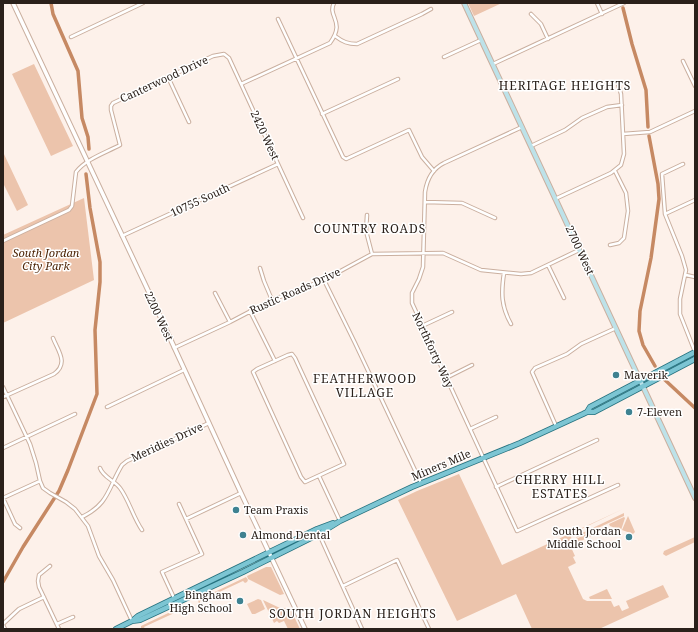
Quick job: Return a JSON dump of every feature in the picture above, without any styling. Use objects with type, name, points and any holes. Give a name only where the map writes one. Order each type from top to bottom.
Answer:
[{"type":"main road","name":"2700 West","points":[[464,3],[695,498]]},
{"type":"main road","points":[[587,412],[590,407],[695,352]]},
{"type":"main road","points":[[587,412],[594,412],[695,359]]},
{"type":"main road","name":"Miners Mile","points":[[132,621],[140,620],[235,576],[319,534],[340,521],[421,483],[483,458],[587,412]]},
{"type":"main road","points":[[116,629],[132,621],[138,616],[317,528],[340,521]]},
{"type":"street","name":"2200 West","points":[[13,3],[305,629]]},
{"type":"street","points":[[71,37],[143,3]]},
{"type":"street","points":[[241,84],[330,43],[338,30],[333,14],[332,6],[334,3]]},
{"type":"street","points":[[597,3],[602,14]]},
{"type":"street","points":[[493,65],[624,3]]},
{"type":"street","points":[[335,36],[343,42],[357,44],[422,14],[431,8]]},
{"type":"street","points":[[531,14],[541,24],[548,39]]},
{"type":"street","points":[[278,19],[341,154],[346,159],[409,130],[422,157],[434,171],[444,163],[522,127]]},
{"type":"street","points":[[444,57],[481,40]]},
{"type":"street","name":"Canterwood Drive","points":[[87,163],[120,145],[111,110],[113,103],[213,56],[224,54]]},
{"type":"street","name":"2420 West","points":[[224,54],[229,58],[303,218]]},
{"type":"street","points":[[683,61],[695,86]]},
{"type":"street","points":[[168,77],[189,122]]},
{"type":"street","points":[[322,114],[398,78]]},
{"type":"street","points":[[555,199],[615,170],[621,165],[624,158],[622,105],[621,93],[618,84]]},
{"type":"street","points":[[531,146],[567,129],[580,119],[607,106],[622,105]]},
{"type":"street","points":[[623,134],[650,132],[695,111]]},
{"type":"street","points":[[3,241],[69,210],[73,201],[76,172],[87,163]]},
{"type":"street","name":"10755 South","points":[[122,236],[278,164]]},
{"type":"street","points":[[683,164],[662,174],[665,214],[684,261],[686,270],[680,299],[680,314],[695,352]]},
{"type":"street","points":[[610,245],[619,243],[624,238],[628,211],[626,193],[615,170]]},
{"type":"street","name":"Northforty Way","points":[[434,171],[426,186],[422,273],[414,287],[411,298],[413,308],[517,531],[618,485]]},
{"type":"street","points":[[665,214],[695,200]]},
{"type":"street","points":[[425,202],[462,203],[495,218]]},
{"type":"street","points":[[367,215],[366,231],[372,254]]},
{"type":"street","name":"Rustic Roads Drive","points":[[174,348],[230,322],[272,300],[324,280],[372,254],[446,254],[481,270],[528,274],[580,250]]},
{"type":"street","points":[[548,265],[564,298]]},
{"type":"street","points":[[260,268],[272,300]]},
{"type":"street","points":[[504,273],[502,294],[503,306],[511,324]]},
{"type":"street","points":[[686,275],[695,277]]},
{"type":"street","points":[[324,280],[355,342],[421,483]]},
{"type":"street","points":[[215,293],[230,322]]},
{"type":"street","points":[[250,311],[275,361]]},
{"type":"street","points":[[422,326],[452,312]]},
{"type":"street","points":[[557,426],[532,372],[535,368],[567,354],[581,344],[616,328]]},
{"type":"street","points":[[3,398],[54,374],[59,370],[62,366],[61,357],[52,338]]},
{"type":"street","points":[[292,354],[295,358],[344,464],[305,482],[291,456],[255,377],[254,372],[257,369],[275,361],[292,354]]},
{"type":"street","points":[[446,378],[472,365]]},
{"type":"street","points":[[107,407],[184,370]]},
{"type":"street","points":[[3,387],[26,436],[36,463],[40,481],[44,488],[82,516],[91,533],[102,562],[113,580],[132,621]]},
{"type":"street","points":[[3,448],[75,414]]},
{"type":"street","points":[[470,429],[496,416]]},
{"type":"street","name":"Meridies Drive","points":[[82,516],[100,506],[122,465],[127,461],[208,423]]},
{"type":"street","points":[[496,487],[597,440]]},
{"type":"street","points":[[100,468],[102,474],[113,481],[121,489],[142,530]]},
{"type":"street","points":[[319,476],[340,521]]},
{"type":"street","points":[[20,528],[15,524],[3,498],[40,481]]},
{"type":"street","points":[[186,519],[241,493]]},
{"type":"street","points":[[174,599],[162,572],[202,554],[179,504]]},
{"type":"street","points":[[319,534],[362,629]]},
{"type":"street","points":[[343,586],[397,560],[429,629]]},
{"type":"street","points":[[50,566],[39,575],[38,581],[39,587],[59,629]]},
{"type":"street","points":[[5,629],[3,624],[19,609],[44,597]]},
{"type":"street","points":[[57,624],[73,617]]},
{"type":"green space","points":[[468,3],[502,3],[474,16]]},
{"type":"green space","points":[[34,64],[73,146],[51,156],[12,74]]},
{"type":"green space","points":[[3,152],[28,205],[17,211],[4,185],[3,190]]},
{"type":"green space","name":"South Jordan City Park","points":[[84,198],[94,280],[3,323],[3,235]]},
{"type":"green space","points":[[459,474],[502,565],[623,509],[575,532],[571,536],[572,542],[569,543],[575,556],[573,557],[576,563],[568,567],[583,599],[587,601],[611,601],[614,607],[619,605],[622,611],[629,608],[626,601],[663,585],[669,597],[599,629],[532,629],[516,594],[457,621],[398,500]]},
{"type":"green space","points":[[624,513],[624,516],[576,538],[578,535]]},
{"type":"green space","points":[[628,516],[635,532],[633,534],[622,530]]},
{"type":"green space","points":[[624,517],[621,530],[610,526],[609,524]]},
{"type":"green space","points":[[590,532],[593,535],[577,543],[576,539]]},
{"type":"green space","points":[[695,537],[695,542],[666,556],[663,554],[664,551]]},
{"type":"green space","points":[[266,567],[271,567],[284,594],[280,595],[248,579],[247,576]]},
{"type":"green space","points":[[246,577],[248,580],[247,582],[245,583],[243,581],[200,601],[199,604],[198,600]]},
{"type":"green space","points":[[607,589],[612,599],[590,599],[589,597]]},
{"type":"green space","points":[[258,599],[261,600],[265,609],[252,614],[247,604]]},
{"type":"green space","points":[[263,600],[280,608],[290,608],[300,629],[288,629],[284,621],[279,623],[277,621],[274,623]]},
{"type":"green space","points":[[183,606],[185,611],[183,609],[144,627],[145,629],[141,629],[141,626]]},
{"type":"waterway","points":[[51,3],[53,14],[78,71],[82,118],[88,137],[89,149]]},
{"type":"waterway","points":[[623,8],[646,90],[648,127]]},
{"type":"waterway","points":[[649,136],[658,184],[659,199],[651,258],[640,311],[639,331],[643,345],[655,366]]},
{"type":"waterway","points":[[3,582],[23,547],[59,491],[97,394],[95,330],[100,282],[100,262],[90,208],[86,174]]},
{"type":"waterway","points":[[665,380],[695,408]]},
{"type":"place","name":"Maverik","points":[[616,375]]},
{"type":"place","name":"7-Eleven","points":[[629,412]]},
{"type":"place","name":"Team Praxis","points":[[236,510]]},
{"type":"place","name":"Almond Dental","points":[[243,535]]},
{"type":"place","name":"South Jordan Middle School","points":[[629,537]]},
{"type":"place","name":"Bingham High School","points":[[240,601]]},
{"type":"district","name":"HERITAGE HEIGHTS","points":[[565,86]]},
{"type":"district","name":"COUNTRY ROADS","points":[[370,229]]},
{"type":"district","name":"FEATHERWOOD VILLAGE","points":[[365,386]]},
{"type":"district","name":"CHERRY HILL ESTATES","points":[[560,487]]},
{"type":"district","name":"SOUTH JORDAN HEIGHTS","points":[[353,614]]}]
